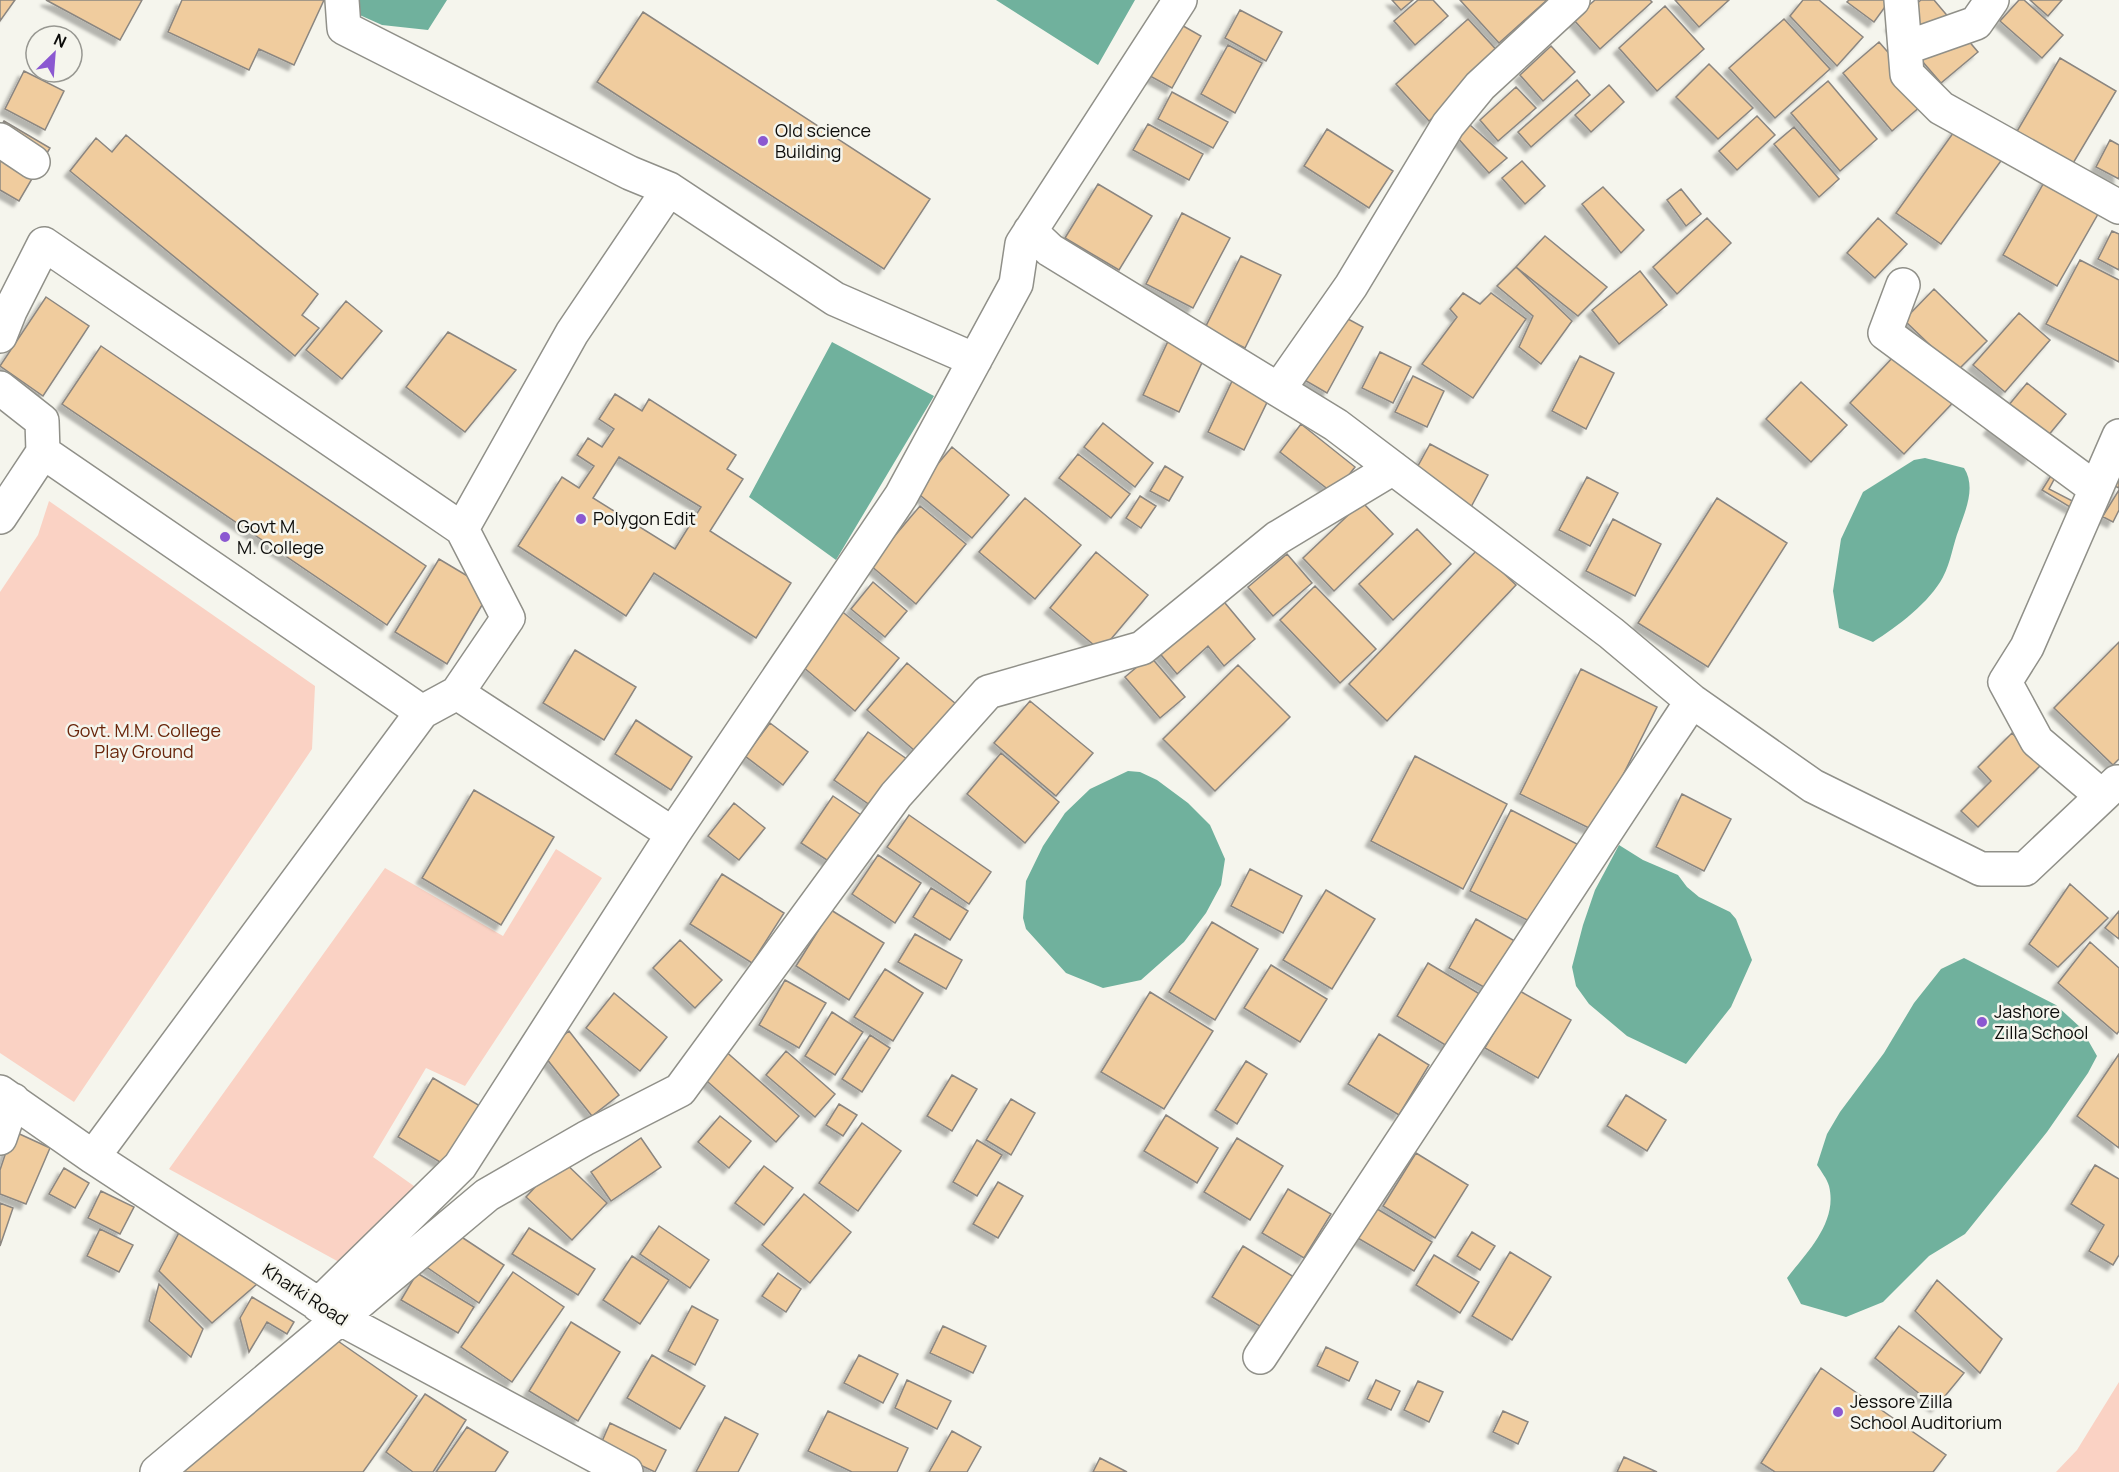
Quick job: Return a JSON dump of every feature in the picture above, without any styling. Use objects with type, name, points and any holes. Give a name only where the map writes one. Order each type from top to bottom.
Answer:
[{"type":"street","points":[[342,0],[344,28],[619,167],[669,189],[835,299],[975,360]]},
{"type":"street","points":[[157,1472],[329,1312],[460,1166],[673,834],[901,496],[1016,284],[1022,243],[1180,0]]},
{"type":"street","points":[[1279,389],[1351,286],[1448,125],[1480,86],[1573,0]]},
{"type":"street","points":[[1901,0],[1907,74],[1941,108],[2119,207]]},
{"type":"street","points":[[1905,48],[1976,23],[1992,0]]},
{"type":"street","points":[[0,140],[33,162]]},
{"type":"street","points":[[462,529],[572,333],[669,189]]},
{"type":"street","points":[[1030,231],[1050,250],[1336,425],[1611,633],[1692,701],[1813,786],[1981,869],[2025,869],[2117,782],[2105,785],[2037,741],[2005,682],[2027,647],[2119,436]]},
{"type":"street","points":[[0,336],[44,244],[462,529],[508,618],[457,693],[422,712],[93,1157]]},
{"type":"street","points":[[1903,285],[1885,333],[2096,489]]},
{"type":"street","points":[[0,388],[42,421],[43,452],[0,517]]},
{"type":"street","points":[[43,452],[422,712]]},
{"type":"street","points":[[329,1312],[488,1195],[586,1138],[680,1090],[896,795],[988,692],[1142,648],[1277,538],[1393,468]]},
{"type":"street","points":[[457,693],[673,834]]},
{"type":"street","points":[[1260,1357],[1692,701]]},
{"type":"street","points":[[0,1138],[6,1096]]},
{"type":"street","name":"Kharki Road","points":[[6,1096],[93,1157],[329,1312],[626,1472]]},
{"type":"green space","name":"Govt. M.M. College Play Ground","points":[[49,501],[315,686],[312,749],[74,1102],[0,1053],[0,592],[38,535]]},
{"type":"green space","points":[[556,849],[602,878],[465,1086],[426,1068],[373,1157],[421,1191],[339,1262],[169,1169],[385,868],[503,936]]},
{"type":"green space","points":[[2119,1382],[2119,1472],[2056,1472],[2077,1450]]},
{"type":"shaded area","points":[[353,0],[447,0],[428,30],[382,25],[353,12]]},
{"type":"shaded area","points":[[996,0],[1135,0],[1098,65]]},
{"type":"shaded area","points":[[832,342],[934,396],[836,560],[749,497]]},
{"type":"shaded area","points":[[1925,458],[1964,468],[1968,475],[1970,490],[1967,506],[1948,565],[1937,586],[1912,613],[1873,642],[1839,628],[1833,591],[1841,539],[1863,492],[1914,460]]},
{"type":"shaded area","points":[[1128,771],[1140,772],[1157,780],[1188,803],[1210,825],[1225,859],[1221,885],[1206,913],[1184,942],[1141,980],[1103,988],[1066,973],[1026,929],[1023,918],[1026,881],[1043,846],[1065,813],[1090,789]]},
{"type":"shaded area","points":[[1619,845],[1643,860],[1678,875],[1699,897],[1730,912],[1736,919],[1752,960],[1731,1007],[1686,1064],[1627,1036],[1589,1004],[1576,986],[1572,967],[1583,925],[1595,890]]},
{"type":"shaded area","points":[[1964,958],[2056,1005],[2081,1028],[2097,1056],[2088,1073],[2047,1132],[1965,1234],[1929,1256],[1883,1302],[1846,1317],[1801,1304],[1787,1278],[1819,1236],[1829,1212],[1831,1199],[1829,1186],[1817,1165],[1827,1134],[1840,1112],[1884,1053],[1914,1003],[1941,969]]},
{"type":"building","points":[[0,0],[15,0],[0,21]]},
{"type":"building","points":[[46,0],[142,0],[120,40]]},
{"type":"building","points":[[182,0],[324,0],[294,65],[259,49],[249,70],[168,32]]},
{"type":"building","points":[[1392,0],[1413,0],[1401,10]]},
{"type":"building","points":[[1418,0],[1433,0],[1448,16],[1415,45],[1394,21]]},
{"type":"building","points":[[1460,0],[1547,0],[1499,43]]},
{"type":"building","points":[[1595,0],[1650,0],[1652,2],[1600,49],[1573,19]]},
{"type":"building","points":[[1675,0],[1729,0],[1699,27]]},
{"type":"building","points":[[1803,0],[1819,0],[1863,37],[1837,66],[1790,16]]},
{"type":"building","points":[[1849,0],[1890,0],[1874,22],[1847,2]]},
{"type":"building","points":[[1921,0],[1934,0],[1978,52],[1941,83],[1891,25]]},
{"type":"building","points":[[2019,0],[2024,0],[2063,35],[2042,58],[2000,21]]},
{"type":"building","points":[[2030,0],[2062,0],[2048,16]]},
{"type":"building","points":[[1665,6],[1704,49],[1657,91],[1619,48]]},
{"type":"building","points":[[1240,10],[1282,32],[1266,61],[1225,38]]},
{"type":"building","name":"Old science Building","points":[[643,12],[930,199],[884,269],[597,82]]},
{"type":"building","points":[[1468,19],[1502,56],[1429,121],[1396,84]]},
{"type":"building","points":[[1784,19],[1830,69],[1775,118],[1729,68]]},
{"type":"building","points":[[1178,23],[1201,36],[1172,88],[1150,76]]},
{"type":"building","points":[[1879,42],[1929,99],[1892,131],[1843,73]]},
{"type":"building","points":[[1228,45],[1262,63],[1235,113],[1201,94]]},
{"type":"building","points":[[1551,46],[1575,72],[1543,101],[1520,75]]},
{"type":"building","points":[[2060,58],[2116,91],[2072,165],[2016,133]]},
{"type":"building","points":[[1709,64],[1753,108],[1718,139],[1676,97]]},
{"type":"building","points":[[24,71],[24,84],[50,84],[64,91],[45,130],[5,109]]},
{"type":"building","points":[[1577,80],[1590,95],[1531,147],[1518,132]]},
{"type":"building","points":[[1828,81],[1877,139],[1840,171],[1791,113]]},
{"type":"building","points":[[1609,85],[1624,102],[1591,132],[1575,115]]},
{"type":"building","points":[[1516,87],[1536,108],[1498,141],[1480,120]]},
{"type":"building","points":[[1172,92],[1228,122],[1213,148],[1158,119]]},
{"type":"building","points":[[1966,115],[2011,147],[1941,244],[1896,213]]},
{"type":"building","points":[[1757,116],[1775,135],[1737,170],[1719,151]]},
{"type":"building","points":[[4,121],[50,148],[19,201],[0,190],[0,128]]},
{"type":"building","points":[[1148,124],[1203,154],[1189,180],[1133,150]]},
{"type":"building","points":[[1470,125],[1507,158],[1489,173],[1456,136]]},
{"type":"building","points":[[1794,127],[1839,179],[1819,197],[1774,144]]},
{"type":"building","points":[[1327,129],[1393,171],[1369,208],[1304,166]]},
{"type":"building","points":[[126,135],[318,294],[302,315],[319,328],[295,356],[70,171],[96,138],[112,152]]},
{"type":"building","points":[[2110,140],[2119,145],[2119,179],[2096,167]]},
{"type":"building","points":[[1522,161],[1545,186],[1525,204],[1502,178]]},
{"type":"building","points":[[2055,163],[2110,193],[2057,286],[2003,255]]},
{"type":"building","points":[[1098,184],[1152,216],[1119,270],[1065,238]]},
{"type":"building","points":[[1603,187],[1644,230],[1621,253],[1582,204]]},
{"type":"building","points":[[1681,189],[1701,214],[1686,226],[1667,200]]},
{"type":"building","points":[[1182,213],[1230,238],[1193,308],[1146,284]]},
{"type":"building","points":[[1707,218],[1731,243],[1677,294],[1653,267]]},
{"type":"building","points":[[1878,218],[1907,244],[1875,278],[1847,253]]},
{"type":"building","points":[[2112,231],[2119,234],[2119,270],[2098,259]]},
{"type":"building","points":[[1545,236],[1607,287],[1578,316],[1516,267]]},
{"type":"building","points":[[1241,256],[1281,275],[1245,348],[1205,328]]},
{"type":"building","points":[[2080,260],[2119,280],[2119,362],[2046,324]]},
{"type":"building","points":[[1516,267],[1572,321],[1541,364],[1519,347],[1533,316],[1497,286]]},
{"type":"building","points":[[1640,271],[1667,305],[1619,344],[1592,310]]},
{"type":"building","points":[[1934,289],[1987,341],[1957,371],[1904,320]]},
{"type":"building","points":[[1463,293],[1480,304],[1491,293],[1526,319],[1473,398],[1422,364],[1457,317],[1450,309]]},
{"type":"building","points":[[46,297],[89,326],[43,396],[0,366]]},
{"type":"building","points":[[346,301],[382,331],[342,379],[306,350]]},
{"type":"building","points":[[1337,313],[1363,327],[1327,393],[1301,378]]},
{"type":"building","points":[[2019,313],[2050,340],[2005,392],[1973,365]]},
{"type":"building","points":[[448,332],[516,370],[465,432],[406,387]]},
{"type":"building","points":[[1170,337],[1206,354],[1179,412],[1143,395]]},
{"type":"building","points":[[1910,339],[1965,390],[1904,454],[1850,403]]},
{"type":"building","points":[[101,346],[426,566],[387,625],[62,404]]},
{"type":"building","points":[[1380,352],[1411,367],[1393,403],[1362,388]]},
{"type":"building","points":[[1580,356],[1614,373],[1586,429],[1552,411]]},
{"type":"building","points":[[1413,376],[1444,391],[1427,427],[1395,412]]},
{"type":"building","points":[[1234,377],[1271,394],[1244,450],[1208,432]]},
{"type":"building","points":[[1801,382],[1847,425],[1811,462],[1766,419]]},
{"type":"building","points":[[2027,383],[2066,414],[2028,460],[1989,429]]},
{"type":"building","name":"Polygon Edit","points":[[615,394],[642,411],[649,399],[736,455],[727,469],[743,479],[710,531],[791,583],[756,638],[654,573],[626,616],[518,546],[562,477],[579,488],[594,466],[577,455],[588,438],[602,447],[614,429],[599,419]],"holes":[[[619,457],[701,507],[675,549],[593,498]]]},
{"type":"building","points":[[1103,423],[1153,463],[1135,487],[1084,447]]},
{"type":"building","points":[[1301,424],[1355,467],[1334,494],[1280,452]]},
{"type":"building","points":[[1430,444],[1488,475],[1471,507],[1413,475]]},
{"type":"building","points":[[952,447],[1009,495],[972,538],[915,491]]},
{"type":"building","points":[[2067,450],[2119,482],[2119,490],[2098,524],[2042,490]]},
{"type":"building","points":[[1078,454],[1130,494],[1111,518],[1059,478]]},
{"type":"building","points":[[2064,461],[2119,488],[2119,510],[2113,522],[2049,489]]},
{"type":"building","points":[[1165,466],[1183,477],[1169,501],[1150,491]]},
{"type":"building","points":[[1587,477],[1618,493],[1590,546],[1559,530]]},
{"type":"building","points":[[1140,496],[1156,506],[1141,528],[1126,518]]},
{"type":"building","points":[[1025,498],[1081,545],[1035,599],[979,552]]},
{"type":"building","points":[[1717,498],[1787,543],[1708,667],[1638,623]]},
{"type":"building","points":[[1362,502],[1393,534],[1334,591],[1303,558]]},
{"type":"building","points":[[920,506],[966,544],[916,604],[870,565]]},
{"type":"building","points":[[1613,519],[1661,544],[1635,596],[1586,571]]},
{"type":"building","points":[[1417,529],[1451,564],[1393,620],[1359,584]]},
{"type":"building","points":[[1478,549],[1516,585],[1387,721],[1349,684]]},
{"type":"building","points":[[1096,552],[1148,595],[1101,651],[1050,608]]},
{"type":"building","points":[[1287,554],[1312,583],[1273,616],[1248,587]]},
{"type":"building","points":[[439,559],[491,590],[447,664],[395,632]]},
{"type":"building","points":[[873,582],[907,611],[885,637],[851,609]]},
{"type":"building","points":[[1315,586],[1376,649],[1340,683],[1280,620]]},
{"type":"building","points":[[1220,597],[1255,639],[1224,666],[1208,646],[1177,674],[1157,650]]},
{"type":"building","points":[[839,609],[899,658],[855,711],[796,661]]},
{"type":"building","points":[[2119,642],[2119,759],[2113,765],[2054,708]]},
{"type":"building","points":[[575,650],[636,687],[604,740],[543,703]]},
{"type":"building","points":[[1150,656],[1185,697],[1160,718],[1125,677]]},
{"type":"building","points":[[907,663],[962,709],[921,756],[867,710]]},
{"type":"building","points":[[1238,665],[1290,717],[1215,791],[1163,739]]},
{"type":"building","points":[[1581,669],[1657,707],[1595,831],[1520,794]]},
{"type":"building","points":[[1030,701],[1093,753],[1056,796],[994,743]]},
{"type":"building","points":[[636,720],[692,757],[671,790],[615,754]]},
{"type":"building","points":[[770,723],[808,752],[783,785],[745,756]]},
{"type":"building","points":[[868,732],[914,764],[880,812],[834,780]]},
{"type":"building","points":[[2012,733],[2042,764],[1978,827],[1961,811],[1991,781],[1978,767]]},
{"type":"building","points":[[1001,753],[1059,802],[1025,843],[967,794]]},
{"type":"building","points":[[1415,756],[1507,804],[1463,889],[1371,841]]},
{"type":"building","points":[[474,790],[554,837],[501,925],[422,878]]},
{"type":"building","points":[[1682,794],[1731,819],[1704,871],[1656,847]]},
{"type":"building","points":[[833,796],[867,819],[836,866],[801,843]]},
{"type":"building","points":[[734,803],[765,828],[739,860],[708,836]]},
{"type":"building","points":[[1511,810],[1579,845],[1539,926],[1470,891]]},
{"type":"building","points":[[909,815],[991,872],[969,904],[887,847]]},
{"type":"building","points":[[878,855],[921,883],[895,923],[852,894]]},
{"type":"building","points":[[1250,869],[1302,896],[1283,933],[1231,906]]},
{"type":"building","points":[[722,874],[784,913],[752,963],[690,924]]},
{"type":"building","points":[[2070,884],[2108,918],[2058,967],[2029,944]]},
{"type":"building","points":[[931,888],[968,911],[950,940],[913,917]]},
{"type":"building","points":[[1326,890],[1375,919],[1332,989],[1283,960]]},
{"type":"building","points":[[831,910],[884,943],[849,1000],[796,966]]},
{"type":"building","points":[[2119,911],[2119,939],[2105,928]]},
{"type":"building","points":[[1476,919],[1520,944],[1493,992],[1449,968]]},
{"type":"building","points":[[1212,922],[1258,949],[1215,1020],[1169,992]]},
{"type":"building","points":[[915,934],[962,960],[946,989],[898,962]]},
{"type":"building","points":[[680,940],[722,980],[695,1008],[653,968]]},
{"type":"building","points":[[2090,942],[2119,968],[2119,1031],[2117,1034],[2058,983]]},
{"type":"building","points":[[1428,963],[1488,999],[1457,1052],[1397,1016]]},
{"type":"building","points":[[1271,965],[1327,999],[1300,1042],[1244,1008]]},
{"type":"building","points":[[885,969],[923,993],[893,1041],[854,1017]]},
{"type":"building","points":[[785,980],[826,1003],[799,1048],[759,1025]]},
{"type":"building","points":[[1518,990],[1571,1020],[1538,1078],[1485,1048]]},
{"type":"building","points":[[1150,992],[1213,1031],[1164,1109],[1101,1072]]},
{"type":"building","points":[[614,993],[667,1037],[640,1071],[586,1028]]},
{"type":"building","points":[[832,1012],[863,1032],[835,1075],[805,1056]]},
{"type":"building","points":[[569,1031],[619,1095],[592,1116],[542,1053]]},
{"type":"building","points":[[1379,1034],[1429,1065],[1399,1115],[1348,1084]]},
{"type":"building","points":[[870,1035],[890,1048],[862,1092],[842,1079]]},
{"type":"building","points":[[723,1049],[799,1116],[776,1142],[700,1075]]},
{"type":"building","points":[[786,1051],[835,1094],[815,1117],[766,1075]]},
{"type":"building","points":[[2119,1054],[2119,1148],[2077,1116]]},
{"type":"building","points":[[1246,1061],[1267,1074],[1237,1124],[1215,1110]]},
{"type":"building","points":[[952,1075],[977,1089],[952,1131],[927,1116]]},
{"type":"building","points":[[433,1078],[480,1106],[445,1165],[398,1137]]},
{"type":"building","points":[[1626,1095],[1666,1120],[1647,1151],[1607,1126]]},
{"type":"building","points":[[1011,1099],[1035,1113],[1011,1155],[986,1140]]},
{"type":"building","points":[[839,1104],[857,1115],[843,1136],[826,1125]]},
{"type":"building","points":[[1166,1115],[1218,1148],[1197,1183],[1144,1151]]},
{"type":"building","points":[[720,1116],[751,1141],[729,1168],[698,1142]]},
{"type":"building","points":[[862,1123],[901,1151],[858,1211],[819,1183]]},
{"type":"building","points":[[13,1131],[50,1148],[26,1204],[0,1194],[0,1170]]},
{"type":"building","points":[[641,1138],[661,1167],[611,1201],[591,1172]]},
{"type":"building","points":[[1237,1138],[1283,1166],[1250,1220],[1204,1192]]},
{"type":"building","points":[[977,1140],[1002,1155],[977,1196],[953,1182]]},
{"type":"building","points":[[1416,1153],[1468,1185],[1435,1238],[1383,1206]]},
{"type":"building","points":[[561,1159],[607,1203],[572,1240],[526,1197]]},
{"type":"building","points":[[2095,1165],[2119,1179],[2119,1255],[2113,1265],[2089,1251],[2104,1225],[2071,1204]]},
{"type":"building","points":[[764,1166],[793,1188],[764,1225],[735,1203]]},
{"type":"building","points":[[64,1168],[89,1183],[75,1208],[49,1194]]},
{"type":"building","points":[[998,1182],[1023,1196],[998,1238],[973,1224]]},
{"type":"building","points":[[1288,1189],[1331,1214],[1304,1258],[1262,1233]]},
{"type":"building","points":[[101,1191],[134,1207],[120,1234],[88,1218]]},
{"type":"building","points":[[804,1194],[851,1232],[810,1283],[762,1245]]},
{"type":"building","points":[[0,1203],[13,1208],[0,1246]]},
{"type":"building","points":[[1374,1207],[1432,1242],[1414,1271],[1356,1237]]},
{"type":"building","points":[[183,1225],[257,1284],[212,1323],[159,1271]]},
{"type":"building","points":[[659,1226],[709,1260],[690,1288],[640,1254]]},
{"type":"building","points":[[529,1228],[595,1269],[578,1295],[512,1254]]},
{"type":"building","points":[[100,1229],[133,1245],[119,1272],[87,1256]]},
{"type":"building","points":[[1472,1232],[1495,1246],[1480,1270],[1457,1256]]},
{"type":"building","points":[[460,1236],[504,1265],[479,1303],[425,1266]]},
{"type":"building","points":[[1243,1246],[1294,1277],[1263,1328],[1212,1297]]},
{"type":"building","points":[[1510,1252],[1551,1277],[1512,1340],[1472,1316]]},
{"type":"building","points":[[1434,1255],[1479,1282],[1460,1313],[1416,1285]]},
{"type":"building","points":[[632,1256],[669,1280],[640,1324],[603,1300]]},
{"type":"building","points":[[513,1272],[564,1307],[512,1382],[461,1347]]},
{"type":"building","points":[[417,1273],[474,1307],[458,1333],[401,1300]]},
{"type":"building","points":[[778,1273],[801,1289],[786,1312],[762,1296]]},
{"type":"building","points":[[1937,1280],[2002,1339],[1980,1373],[1915,1311]]},
{"type":"building","points":[[159,1284],[203,1329],[191,1357],[149,1321]]},
{"type":"building","points":[[252,1297],[294,1322],[287,1334],[267,1322],[249,1352],[240,1318]]},
{"type":"building","points":[[692,1306],[718,1320],[695,1365],[668,1351]]},
{"type":"building","points":[[571,1322],[620,1352],[578,1421],[529,1391]]},
{"type":"building","points":[[943,1326],[986,1346],[973,1373],[930,1353]]},
{"type":"building","points":[[1899,1326],[1964,1373],[1936,1407],[1875,1358]]},
{"type":"building","points":[[335,1339],[417,1396],[363,1472],[177,1472]]},
{"type":"building","points":[[1326,1347],[1358,1362],[1349,1381],[1317,1366]]},
{"type":"building","points":[[652,1355],[705,1386],[680,1429],[627,1398]]},
{"type":"building","points":[[859,1355],[898,1374],[883,1403],[844,1383]]},
{"type":"building","name":"Jessore Zilla School Auditorium","points":[[1821,1368],[1946,1455],[1933,1472],[1775,1472],[1761,1463]]},
{"type":"building","points":[[907,1380],[951,1401],[937,1429],[895,1408]]},
{"type":"building","points":[[1376,1380],[1400,1391],[1391,1410],[1367,1399]]},
{"type":"building","points":[[1418,1381],[1443,1392],[1429,1422],[1404,1410]]},
{"type":"building","points":[[425,1394],[466,1420],[433,1472],[413,1472],[386,1452]]},
{"type":"building","points":[[828,1411],[908,1448],[897,1472],[852,1472],[808,1451]]},
{"type":"building","points":[[1503,1411],[1528,1422],[1518,1444],[1493,1432]]},
{"type":"building","points":[[725,1417],[758,1434],[738,1472],[696,1472]]},
{"type":"building","points":[[610,1423],[666,1450],[655,1472],[600,1446]]},
{"type":"building","points":[[467,1427],[508,1452],[495,1472],[436,1472]]},
{"type":"building","points":[[952,1431],[981,1447],[967,1472],[929,1472]]},
{"type":"building","points":[[1624,1457],[1657,1472],[1617,1472]]},
{"type":"building","points":[[1100,1458],[1127,1472],[1093,1472]]},
{"type":"place","name":"Old science Building","points":[[763,141]]},
{"type":"place","name":"Polygon Edit","points":[[581,519]]},
{"type":"place","name":"Govt M. M. College","points":[[225,537]]},
{"type":"place","name":"Jashore Zilla School","points":[[1982,1022]]},
{"type":"place","name":"Jessore Zilla School Auditorium","points":[[1838,1412]]}]
